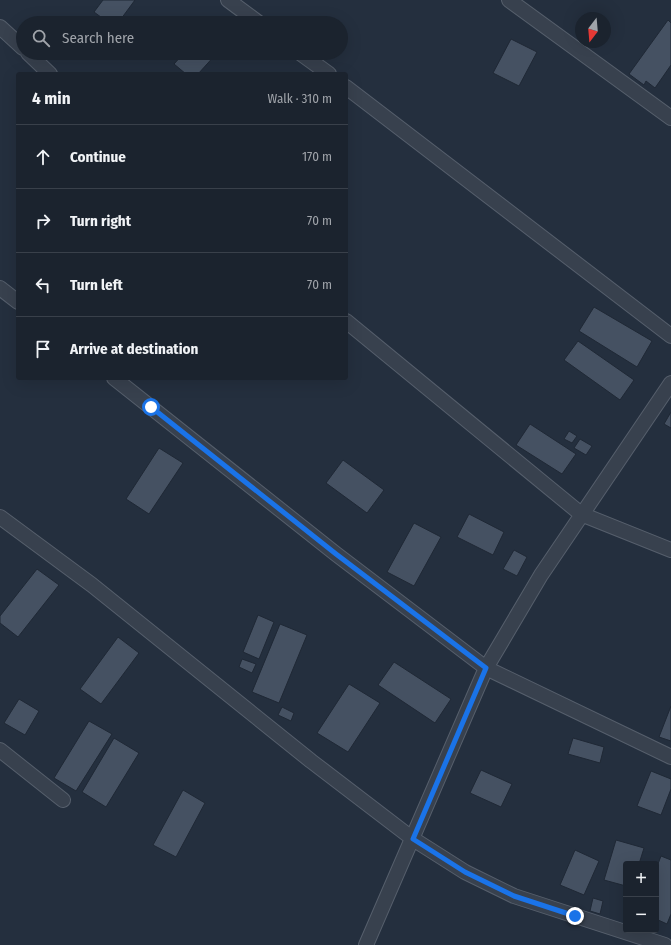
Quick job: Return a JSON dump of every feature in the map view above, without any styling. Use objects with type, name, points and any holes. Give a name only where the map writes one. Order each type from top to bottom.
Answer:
[{"type":"street","points":[[228,0],[250,16]]},
{"type":"street","points":[[509,0],[671,118]]},
{"type":"street","points":[[0,27],[16,42]]},
{"type":"street","points":[[35,60],[48,72]]},
{"type":"street","points":[[310,60],[326,72]]},
{"type":"street","points":[[348,89],[671,336]]},
{"type":"street","points":[[0,288],[16,300]]},
{"type":"street","points":[[348,323],[581,514],[671,550]]},
{"type":"street","points":[[117,380],[336,554],[486,668],[671,757]]},
{"type":"street","points":[[366,945],[486,668],[541,574],[671,383]]},
{"type":"street","points":[[0,517],[92,585],[311,761],[413,839],[465,872],[514,896],[665,945]]},
{"type":"street","points":[[0,750],[64,800]]},
{"type":"building","points":[[103,0],[135,0],[123,16],[99,16],[94,12]]},
{"type":"building","points":[[668,20],[671,23],[671,65],[655,88],[646,81],[644,85],[629,74]]},
{"type":"building","points":[[511,39],[537,52],[519,86],[493,73]]},
{"type":"building","points":[[178,60],[211,60],[200,72],[184,72],[174,64]]},
{"type":"building","points":[[594,307],[652,341],[637,367],[579,331]]},
{"type":"building","points":[[578,341],[634,380],[620,400],[564,360]]},
{"type":"building","points":[[671,412],[671,428],[664,424]]},
{"type":"building","points":[[530,424],[576,454],[562,474],[516,445]]},
{"type":"building","points":[[569,431],[577,436],[572,443],[564,439]]},
{"type":"building","points":[[580,439],[592,446],[586,455],[574,448]]},
{"type":"building","points":[[159,448],[183,463],[149,514],[126,499]]},
{"type":"building","points":[[343,460],[384,490],[367,513],[326,483]]},
{"type":"building","points":[[469,514],[504,532],[493,555],[457,537]]},
{"type":"building","points":[[414,523],[441,537],[414,586],[387,572]]},
{"type":"building","points":[[514,550],[527,557],[517,576],[503,569]]},
{"type":"building","points":[[37,569],[59,585],[18,637],[0,623],[0,616]]},
{"type":"building","points":[[258,615],[274,622],[259,659],[243,652]]},
{"type":"building","points":[[280,624],[307,635],[279,703],[252,692]]},
{"type":"building","points":[[118,637],[139,653],[101,704],[80,689]]},
{"type":"building","points":[[242,659],[256,664],[252,673],[239,667]]},
{"type":"building","points":[[394,662],[451,699],[435,723],[378,685]]},
{"type":"building","points":[[349,684],[380,703],[348,752],[317,733]]},
{"type":"building","points":[[19,699],[39,711],[25,735],[4,723]]},
{"type":"building","points":[[671,706],[671,741],[659,737]]},
{"type":"building","points":[[282,707],[294,713],[291,721],[278,715]]},
{"type":"building","points":[[89,721],[112,734],[76,791],[54,778]]},
{"type":"building","points":[[114,738],[139,753],[106,807],[82,792]]},
{"type":"building","points":[[573,738],[604,747],[600,763],[568,754]]},
{"type":"building","points":[[481,770],[512,784],[501,807],[470,793]]},
{"type":"building","points":[[651,771],[671,779],[671,789],[661,815],[637,806]]},
{"type":"building","points":[[183,790],[205,803],[176,857],[153,845]]},
{"type":"building","points":[[616,840],[644,848],[640,861],[623,861],[623,885],[604,880]]},
{"type":"building","points":[[575,850],[599,861],[584,895],[560,885]]},
{"type":"building","points":[[661,856],[671,860],[671,914],[667,924],[659,920],[659,861]]},
{"type":"building","points":[[593,898],[603,901],[600,914],[590,911]]},
{"type":"route","points":[[151,407],[336,554],[486,668],[413,839],[465,872],[514,896],[575,916]]}]
